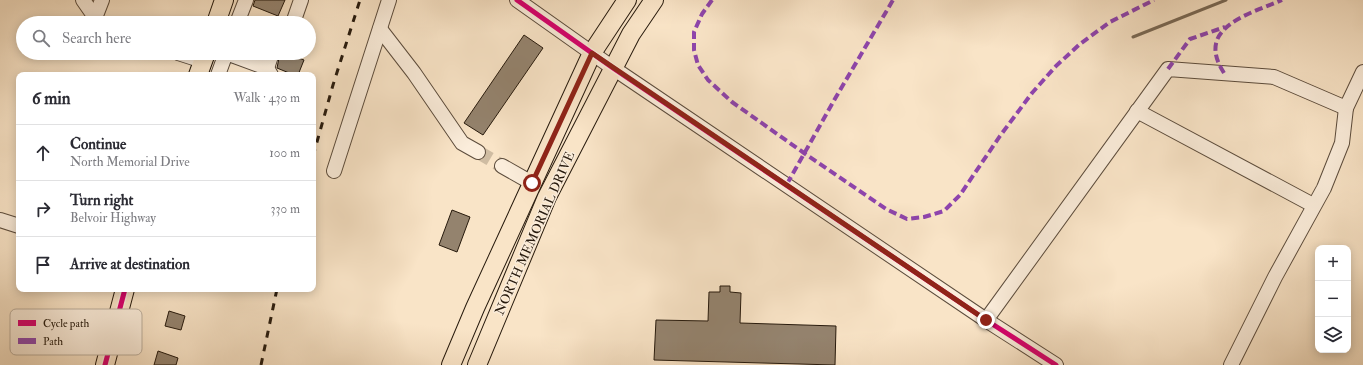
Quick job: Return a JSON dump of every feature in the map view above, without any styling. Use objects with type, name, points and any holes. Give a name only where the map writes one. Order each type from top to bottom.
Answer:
[{"type":"main road","name":"NORTH MEMORIAL DRIVE","points":[[451,365],[592,53],[627,0]]},
{"type":"main road","name":"NORTH MEMORIAL DRIVE","points":[[477,365],[547,197],[631,34],[654,0]]},
{"type":"main road","points":[[120,309],[124,292]]},
{"type":"main road","points":[[105,365],[108,355]]},
{"type":"street","points":[[83,0],[94,16]]},
{"type":"street","points":[[98,16],[102,0]]},
{"type":"street","points":[[240,16],[246,0]]},
{"type":"street","points":[[295,16],[301,0]]},
{"type":"street","points":[[334,171],[390,0]]},
{"type":"street","points":[[517,0],[592,53],[986,320],[1056,365]]},
{"type":"street","points":[[380,29],[414,73],[462,143],[478,152]]},
{"type":"street","points":[[219,72],[223,60]]},
{"type":"street","points":[[242,60],[269,72],[271,60]]},
{"type":"street","points":[[986,320],[1168,69],[1274,76],[1346,108]]},
{"type":"street","points":[[1231,365],[1275,277],[1313,205],[1324,188],[1342,143],[1346,108],[1363,72]]},
{"type":"street","points":[[1137,111],[1313,205]]},
{"type":"street","points":[[502,166],[532,183]]},
{"type":"street","points":[[0,220],[16,225]]},
{"type":"building","points":[[255,0],[285,0],[278,16],[253,6]]},
{"type":"building","points":[[524,35],[543,48],[483,135],[464,123]]},
{"type":"building","points":[[279,60],[304,60],[299,72],[287,72],[277,68]]},
{"type":"building","points":[[452,210],[470,217],[457,252],[439,245]]},
{"type":"building","points":[[720,286],[730,286],[730,292],[741,293],[740,323],[836,326],[835,365],[654,360],[656,320],[708,321],[709,292],[720,292]]},
{"type":"building","points":[[169,311],[185,316],[181,330],[165,326]]},
{"type":"building","points":[[158,351],[178,358],[176,365],[154,365]]},
{"type":"waterway","points":[[1133,37],[1226,0]]},
{"type":"tunnel","points":[[478,152],[502,166]]},
{"type":"railway","points":[[316,145],[333,85],[360,0]]},
{"type":"railway","points":[[261,365],[276,292]]},
{"type":"marked path","points":[[712,0],[702,14],[694,32],[694,50],[698,65],[708,80],[732,102],[804,153],[886,209],[907,219],[924,217],[944,211],[960,195],[1000,136],[1032,93],[1056,66],[1080,44],[1110,22],[1154,0]]},
{"type":"marked path","points":[[787,184],[893,0]]},
{"type":"marked path","points":[[1224,73],[1217,57],[1216,44],[1221,33],[1230,24],[1242,17],[1282,0]]},
{"type":"marked path","points":[[1168,69],[1190,39],[1225,27]]},
{"type":"cycle path","points":[[517,0],[613,68],[986,320],[1056,365]]},
{"type":"cycle path","points":[[120,309],[124,292]]},
{"type":"cycle path","points":[[105,365],[108,355]]},
{"type":"route","points":[[532,183],[592,53],[986,320]]}]
